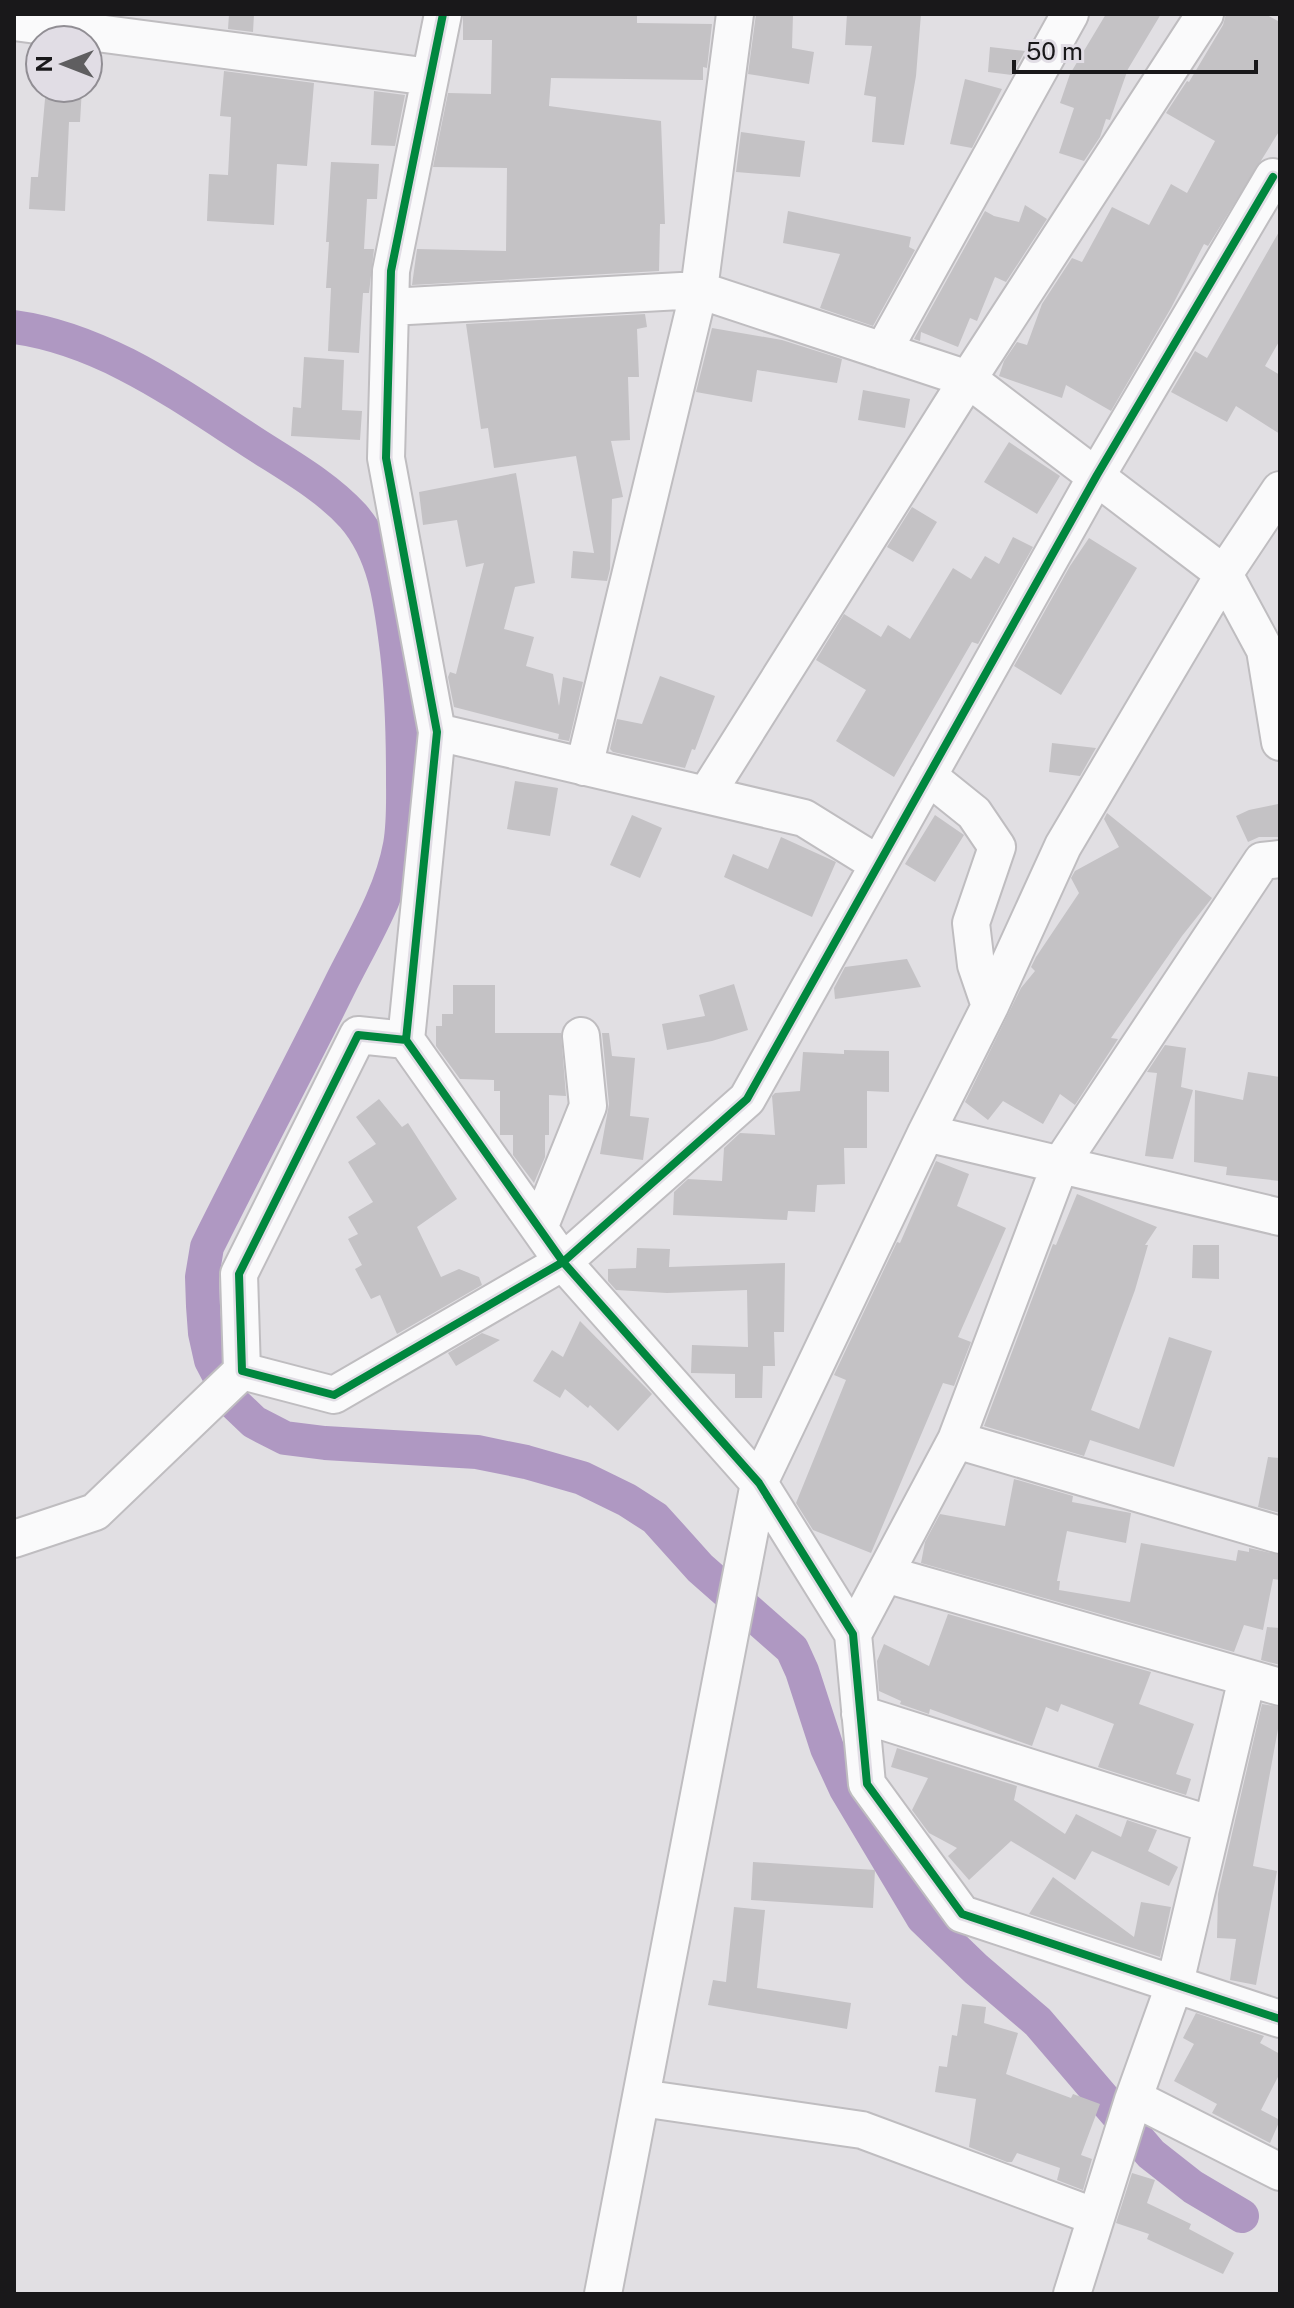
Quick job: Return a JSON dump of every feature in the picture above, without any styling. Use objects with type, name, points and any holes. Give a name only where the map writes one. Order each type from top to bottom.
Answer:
[{"type":"street","points":[[443,14],[391,271],[386,458],[437,732],[406,1040],[563,1262],[759,1483],[853,1634],[867,1784],[962,1914],[1280,2019]]},
{"type":"street","points":[[584,767],[699,290],[735,14]]},
{"type":"street","points":[[883,351],[1070,14]]},
{"type":"street","points":[[706,795],[968,379],[1205,14]]},
{"type":"street","points":[[14,22],[430,77]]},
{"type":"street","points":[[241,1372],[334,1395],[563,1262],[747,1099],[1097,475],[1278,174]]},
{"type":"street","points":[[390,307],[699,290],[968,379],[1224,574],[1265,650],[1280,742]]},
{"type":"street","points":[[603,2294],[759,1483],[990,1006],[1063,846],[1224,574],[1280,490]]},
{"type":"street","points":[[437,732],[804,818],[878,864]]},
{"type":"street","points":[[928,776],[974,813],[997,847],[971,923],[976,965],[990,1006]]},
{"type":"street","points":[[853,1634],[956,1440],[1060,1165],[1262,861],[1280,859]]},
{"type":"street","points":[[14,1539],[95,1512],[241,1372],[239,1274],[358,1035],[406,1040]]},
{"type":"street","points":[[539,1228],[588,1106],[581,1036]]},
{"type":"street","points":[[926,1133],[1280,1217]]},
{"type":"street","points":[[956,1440],[1280,1535]]},
{"type":"street","points":[[885,1574],[1263,1682],[1212,1825],[1175,1983],[1134,2099],[1072,2294]]},
{"type":"street","points":[[860,1714],[1212,1825]]},
{"type":"street","points":[[641,2098],[862,2130],[1098,2209]]},
{"type":"street","points":[[1134,2099],[1280,2172]]},
{"type":"building","points":[[229,14],[254,14],[253,32],[228,29]]},
{"type":"building","points":[[463,14],[637,14],[637,23],[712,24],[703,80],[551,78],[549,106],[661,121],[665,224],[660,224],[659,271],[412,285],[417,249],[506,251],[507,168],[433,167],[448,93],[491,94],[492,40],[463,40]]},
{"type":"building","points":[[756,14],[793,14],[792,48],[814,52],[809,84],[748,74]]},
{"type":"building","points":[[847,14],[921,14],[916,76],[904,145],[872,142],[876,97],[864,95],[872,46],[845,45]]},
{"type":"building","points":[[1106,14],[1161,14],[1128,69],[1110,120],[1106,119],[1100,137],[1084,161],[1059,153],[1074,108],[1060,103],[1070,74]]},
{"type":"building","points":[[1226,14],[1265,14],[1280,22],[1280,130],[1208,246],[1204,244],[1111,411],[1066,385],[1062,398],[999,376],[1004,361],[1017,342],[1027,345],[1042,304],[1072,258],[1082,262],[1112,207],[1149,225],[1171,184],[1187,193],[1215,141],[1166,113],[1189,82],[1223,25]]},
{"type":"building","points":[[990,47],[1025,51],[1012,75],[988,72]]},
{"type":"building","points":[[224,71],[314,83],[307,166],[277,164],[274,225],[207,221],[209,174],[228,175],[231,117],[220,116]]},
{"type":"building","points":[[965,79],[1002,89],[972,148],[950,144]]},
{"type":"building","points":[[374,91],[405,95],[395,146],[371,145]]},
{"type":"building","points":[[45,104],[81,104],[80,122],[69,122],[65,211],[29,209],[31,177],[38,177]]},
{"type":"building","points":[[741,132],[805,141],[800,177],[736,172]]},
{"type":"building","points":[[331,162],[379,164],[377,199],[367,199],[364,249],[374,249],[369,293],[363,293],[359,353],[328,351],[331,288],[326,288],[329,242],[326,242]]},
{"type":"building","points":[[1025,205],[1047,219],[1006,282],[995,277],[977,321],[970,318],[958,347],[921,332],[920,341],[914,339],[985,211],[1019,222]]},
{"type":"building","points":[[788,211],[911,237],[909,247],[915,250],[873,326],[820,308],[840,254],[783,243]]},
{"type":"building","points":[[1280,230],[1280,340],[1265,366],[1280,375],[1280,434],[1236,406],[1227,422],[1171,392],[1195,351],[1207,358]]},
{"type":"building","points":[[645,314],[647,327],[637,329],[639,377],[628,377],[630,440],[611,441],[623,497],[612,499],[607,581],[571,578],[573,551],[594,553],[576,456],[494,468],[488,428],[481,429],[466,324]]},
{"type":"building","points":[[712,328],[782,340],[842,359],[837,383],[757,370],[752,402],[696,392]]},
{"type":"building","points":[[304,357],[344,360],[342,410],[362,411],[360,440],[291,436],[293,407],[301,408]]},
{"type":"building","points":[[863,390],[910,399],[905,428],[858,420]]},
{"type":"building","points":[[1009,442],[1060,476],[1037,514],[984,482]]},
{"type":"building","points":[[516,473],[535,583],[515,587],[504,629],[534,637],[526,666],[553,674],[559,706],[563,677],[583,682],[569,741],[558,739],[559,734],[454,707],[448,677],[450,672],[456,674],[484,563],[466,567],[457,520],[423,525],[419,492]]},
{"type":"building","points":[[912,507],[937,522],[913,562],[887,547]]},
{"type":"building","points":[[1013,537],[1033,547],[978,644],[972,642],[894,777],[836,741],[866,690],[816,660],[844,614],[881,637],[888,625],[910,639],[953,568],[971,579],[985,556],[999,564]]},
{"type":"building","points":[[1089,538],[1137,568],[1061,695],[1014,666]]},
{"type":"building","points":[[660,676],[715,696],[685,768],[610,749],[617,719],[642,724]]},
{"type":"building","points":[[1052,743],[1096,748],[1080,776],[1049,772]]},
{"type":"building","points":[[515,781],[558,788],[550,836],[507,829]]},
{"type":"building","points":[[1278,804],[1280,837],[1259,837],[1248,842],[1236,816]]},
{"type":"building","points":[[1107,813],[1212,898],[1111,1038],[1118,1039],[1075,1105],[1060,1094],[1043,1124],[1003,1101],[988,1120],[965,1102],[1021,988],[1035,971],[1031,967],[1036,957],[1079,893],[1071,878],[1075,871],[1119,847],[1104,819]]},
{"type":"building","points":[[632,815],[662,828],[640,878],[610,865]]},
{"type":"building","points":[[935,815],[964,835],[935,882],[905,864]]},
{"type":"building","points":[[781,837],[836,862],[812,917],[724,877],[733,854],[768,869]]},
{"type":"building","points":[[907,959],[921,987],[835,999],[834,988],[845,967]]},
{"type":"building","points":[[734,984],[748,1030],[667,1050],[662,1024],[705,1016],[699,995]]},
{"type":"building","points":[[453,985],[495,985],[495,1033],[561,1033],[566,1096],[549,1095],[549,1135],[545,1135],[545,1157],[534,1183],[513,1155],[513,1135],[500,1135],[500,1091],[494,1091],[494,1080],[460,1079],[436,1046],[436,1026],[442,1026],[442,1014],[453,1014]]},
{"type":"building","points":[[602,1033],[609,1033],[612,1056],[635,1058],[630,1116],[649,1118],[643,1160],[600,1154],[609,1104]]},
{"type":"building","points":[[1165,1045],[1186,1048],[1181,1087],[1193,1090],[1173,1159],[1145,1156],[1157,1073],[1147,1072]]},
{"type":"building","points":[[844,1050],[889,1051],[889,1092],[867,1091],[867,1148],[844,1148],[845,1184],[817,1185],[815,1212],[788,1211],[787,1220],[673,1215],[674,1192],[688,1179],[722,1181],[724,1148],[740,1133],[775,1135],[772,1096],[775,1093],[800,1091],[803,1052],[844,1054]]},
{"type":"building","points":[[1248,1072],[1280,1077],[1280,1181],[1226,1175],[1227,1167],[1194,1162],[1195,1090],[1243,1100]]},
{"type":"building","points":[[379,1099],[402,1127],[408,1123],[457,1199],[417,1227],[441,1277],[459,1269],[479,1277],[482,1285],[397,1334],[380,1295],[371,1299],[355,1269],[362,1265],[348,1239],[358,1234],[348,1217],[373,1202],[348,1162],[376,1144],[356,1117]]},
{"type":"building","points":[[936,1161],[969,1174],[957,1206],[1006,1228],[958,1337],[971,1342],[954,1386],[943,1383],[871,1553],[813,1530],[796,1503],[846,1380],[834,1375],[897,1242],[900,1243]]},
{"type":"building","points":[[1077,1194],[1157,1227],[1145,1245],[1148,1245],[1135,1290],[1091,1410],[1139,1429],[1169,1337],[1212,1351],[1174,1467],[1090,1440],[1084,1456],[984,1426],[1053,1244],[1056,1245]]},
{"type":"building","points":[[1193,1245],[1219,1245],[1219,1279],[1192,1278]]},
{"type":"building","points":[[637,1248],[670,1249],[669,1267],[785,1263],[784,1332],[774,1332],[775,1366],[763,1366],[762,1398],[735,1398],[735,1374],[691,1373],[692,1345],[748,1347],[747,1290],[667,1293],[616,1290],[608,1281],[608,1269],[636,1268]]},
{"type":"building","points":[[580,1321],[652,1394],[618,1431],[590,1405],[588,1408],[565,1389],[560,1398],[533,1381],[552,1350],[563,1357]]},
{"type":"building","points":[[482,1333],[500,1340],[456,1366],[448,1353]]},
{"type":"building","points":[[1268,1457],[1280,1458],[1280,1513],[1258,1507]]},
{"type":"building","points":[[1014,1479],[1073,1496],[1072,1502],[1131,1513],[1126,1543],[1067,1531],[1057,1581],[1060,1581],[1059,1590],[1130,1602],[1141,1543],[1236,1561],[1238,1550],[1249,1552],[1249,1548],[1280,1555],[1280,1580],[1273,1579],[1263,1630],[1244,1625],[1234,1652],[921,1563],[925,1542],[940,1514],[1005,1526]]},
{"type":"building","points":[[948,1614],[1151,1672],[1139,1704],[1194,1724],[1176,1774],[1191,1779],[1186,1795],[1098,1767],[1114,1724],[1061,1704],[1058,1712],[1046,1707],[1032,1746],[930,1709],[929,1714],[900,1704],[901,1701],[879,1691],[877,1661],[884,1644],[929,1666]]},
{"type":"building","points":[[1267,1627],[1280,1628],[1280,1665],[1261,1660]]},
{"type":"building","points":[[1262,1704],[1280,1707],[1280,1718],[1253,1866],[1277,1871],[1256,1985],[1230,1980],[1236,1939],[1217,1938],[1218,1894]]},
{"type":"building","points":[[897,1748],[1017,1786],[1014,1800],[1065,1834],[1076,1814],[1121,1837],[1127,1820],[1157,1830],[1148,1851],[1178,1867],[1169,1886],[1092,1851],[1075,1880],[1011,1841],[969,1880],[948,1856],[957,1848],[929,1833],[912,1810],[928,1778],[891,1767]]},
{"type":"building","points":[[753,1862],[875,1870],[873,1908],[751,1900]]},
{"type":"building","points":[[1053,1877],[1134,1937],[1141,1902],[1171,1907],[1160,1957],[1029,1914]]},
{"type":"building","points":[[734,1907],[765,1910],[757,1988],[851,2003],[847,2029],[708,2005],[713,1980],[726,1982]]},
{"type":"building","points":[[962,2004],[986,2007],[984,2023],[1018,2033],[1006,2074],[1071,2098],[1073,2094],[1100,2104],[1081,2155],[1092,2159],[1083,2190],[1057,2180],[1060,2168],[1017,2153],[1012,2162],[1007,2162],[969,2147],[976,2099],[935,2092],[939,2066],[947,2067],[952,2035],[957,2036]]},
{"type":"building","points":[[1196,2013],[1264,2036],[1260,2043],[1280,2054],[1280,2073],[1261,2110],[1280,2120],[1270,2143],[1212,2113],[1217,2104],[1174,2081],[1194,2044],[1183,2038]]},
{"type":"building","points":[[1132,2173],[1155,2180],[1147,2203],[1191,2224],[1189,2229],[1234,2253],[1223,2274],[1147,2239],[1149,2234],[1116,2223]]},
{"type":"waterway","points":[[14,327],[77,343],[136,369],[316,484],[342,504],[364,531],[380,563],[389,598],[402,715],[403,812],[400,845],[390,881],[375,916],[207,1247],[202,1277],[205,1333],[211,1360],[233,1402],[254,1422],[285,1438],[477,1452],[526,1462],[582,1478],[655,1518],[700,1568],[792,1649],[827,1748],[846,1789],[923,1918],[1038,2022],[1151,2154],[1193,2187],[1242,2216]]},
{"type":"cycle path","points":[[443,14],[391,271],[386,458],[437,732],[406,1040],[563,1262],[759,1483],[853,1634],[867,1784],[962,1914],[1280,2019]]},
{"type":"cycle path","points":[[406,1040],[358,1035],[239,1274],[242,1371],[334,1395],[563,1262],[747,1099],[1097,475],[1273,177]]}]
